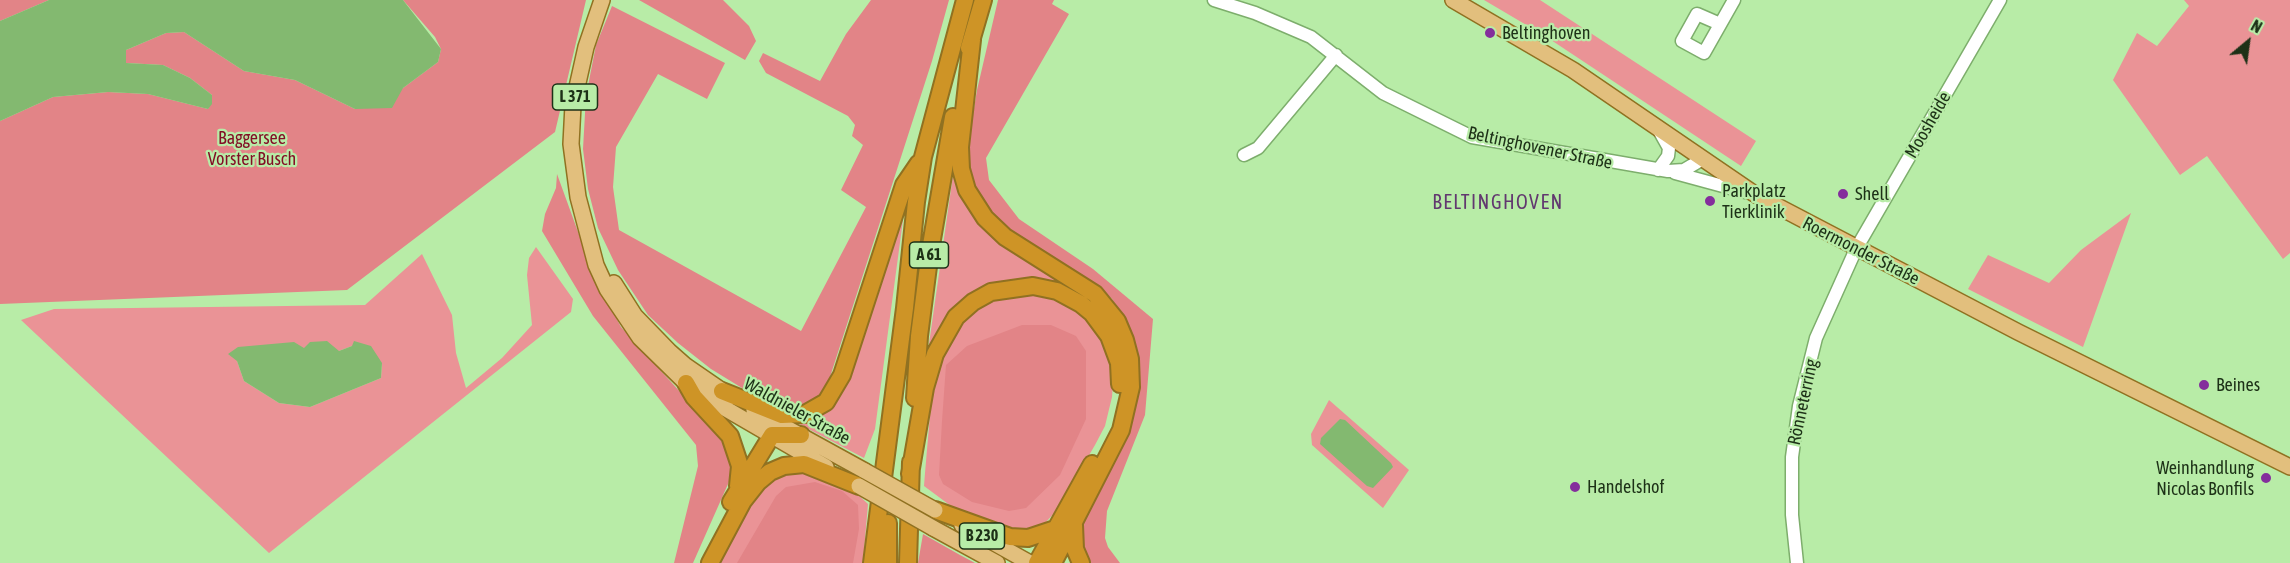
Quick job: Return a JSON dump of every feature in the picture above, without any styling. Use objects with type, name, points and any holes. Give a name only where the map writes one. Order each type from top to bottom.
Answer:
[{"type":"highway","name":"A 61","points":[[888,563],[888,441],[916,201],[923,157],[965,0]]},
{"type":"highway","name":"A 61","points":[[908,563],[910,474],[919,336],[930,251],[943,165],[983,0]]},
{"type":"highway","points":[[972,40],[960,147],[961,169],[967,190],[985,218],[1005,237],[1095,294],[1109,309],[1128,350],[1131,387],[1121,430],[1053,563]]},
{"type":"highway","points":[[722,391],[782,415],[806,414],[826,402],[842,375],[904,185],[923,157]]},
{"type":"highway","points":[[910,474],[924,388],[935,354],[956,317],[973,302],[1002,289],[1033,286],[1057,291],[1081,304],[1102,325],[1114,348],[1120,378],[1112,424],[1037,563]]},
{"type":"highway","points":[[686,383],[694,397],[730,436],[737,452],[740,473],[735,496]]},
{"type":"highway","points":[[700,563],[735,496],[772,435],[801,435]]},
{"type":"highway","points":[[872,563],[888,441]]},
{"type":"highway","points":[[710,563],[743,501],[758,482],[770,472],[784,466],[804,464],[858,479]]},
{"type":"highway","points":[[935,510],[1010,537],[1028,538],[1055,529]]},
{"type":"highway","points":[[1075,518],[1074,541],[1081,563]]},
{"type":"main road","name":"Waldnieler Straße","points":[[602,0],[586,47],[573,105],[572,144],[574,172],[596,265],[622,314],[654,354],[686,383],[772,435],[858,479],[901,491],[1030,563]]},
{"type":"main road","name":"Roermonder Straße","points":[[1453,0],[1573,70],[1660,132],[1756,195],[1856,249],[2229,439],[2290,467]]},
{"type":"main road","name":"Waldnieler Straße","points":[[590,241],[635,315],[686,366],[722,391],[801,435],[901,510],[997,563]]},
{"type":"street","name":"Beltinghovener Straße","points":[[1214,0],[1285,24],[1311,37],[1383,93],[1472,137],[1663,171],[1724,184],[1756,195]]},
{"type":"street","points":[[1720,24],[1734,0]]},
{"type":"street","name":"Moosheide","points":[[1856,249],[2000,0]]},
{"type":"street","points":[[1244,155],[1258,148],[1336,55]]},
{"type":"street","points":[[1660,132],[1669,148],[1663,171]]},
{"type":"street","name":"Beltinghovener Straße","points":[[1663,171],[1684,170],[1701,160]]},
{"type":"street","name":"Rönneterring","points":[[1797,563],[1792,515],[1792,457],[1799,406],[1816,338],[1856,249]]},
{"type":"shaded area","points":[[49,0],[403,0],[441,49],[438,62],[403,88],[392,108],[355,109],[295,80],[244,71],[184,32],[166,33],[126,50],[126,63],[163,65],[190,78],[212,95],[212,104],[208,109],[148,94],[108,92],[53,97],[0,121],[0,21]]},
{"type":"shaded area","points":[[1484,0],[1540,0],[1756,141],[1741,166],[1545,36]]},
{"type":"shaded area","points":[[2184,0],[2290,0],[2290,253],[2283,259],[2207,156],[2180,175],[2113,80],[2137,33],[2157,46],[2189,6]]},
{"type":"shaded area","points":[[955,161],[966,198],[981,221],[1002,240],[1083,291],[1100,307],[1113,326],[1122,346],[1126,368],[1125,388],[1118,412],[1123,376],[1113,336],[1095,310],[1084,300],[1054,285],[1028,280],[1008,281],[980,290],[957,305],[944,320],[927,358]]},
{"type":"shaded area","points":[[907,190],[875,429],[864,458],[795,422],[827,407]]},
{"type":"shaded area","points":[[2131,213],[2083,347],[1968,289],[1988,255],[2049,283],[2081,250]]},
{"type":"shaded area","points":[[536,247],[573,299],[571,312],[269,553],[21,320],[54,309],[365,305],[422,254],[452,315],[456,353],[466,388],[502,358],[532,325],[527,275],[529,258]],"holes":[[[352,346],[382,364],[381,378],[310,407],[279,403],[244,381],[237,361],[304,348],[339,351]]]},
{"type":"shaded area","points":[[1035,293],[1053,297],[1076,308],[1097,330],[1108,349],[1114,370],[1112,397],[1105,426],[1095,445],[1057,510],[1046,522],[1020,533],[955,509],[924,486],[931,403],[944,351],[961,324],[979,307],[1003,294]]},
{"type":"shaded area","points":[[327,341],[339,351],[352,346],[354,341],[371,346],[382,363],[381,378],[310,407],[279,403],[244,381],[237,361],[228,354],[238,347],[294,342],[304,348],[310,342]]},
{"type":"shaded area","points":[[1329,400],[1409,470],[1383,508],[1312,445],[1311,434]]},
{"type":"shaded area","points":[[1340,419],[1345,420],[1393,467],[1373,488],[1367,486],[1320,444],[1321,438]]},
{"type":"shaded area","points":[[808,471],[855,492],[868,504],[863,563],[717,563],[746,508],[764,485],[790,472]]},
{"type":"green space","points":[[0,0],[49,0],[0,21]]},
{"type":"green space","name":"Baggersee Vorster Busch","points":[[403,0],[586,0],[555,132],[347,290],[0,304],[0,121],[53,97],[108,92],[148,94],[208,109],[212,95],[190,78],[163,65],[126,63],[126,50],[166,33],[184,32],[244,71],[295,80],[355,109],[403,88],[438,62],[441,49],[435,37]]},
{"type":"green space","points":[[639,0],[723,0],[749,26],[756,41],[745,60]]},
{"type":"green space","points":[[871,0],[949,0],[932,61],[829,380],[816,401],[793,410],[760,399],[711,369],[678,343],[648,315],[618,270],[598,228],[588,189],[583,149],[586,96],[596,45],[612,6],[725,63],[707,99],[658,74],[616,147],[613,187],[619,230],[801,331],[866,207],[841,190],[863,145],[852,136],[855,125],[848,116],[766,73],[759,61],[763,53],[820,81],[846,34]]},
{"type":"green space","points":[[998,0],[1054,0],[1052,4],[1069,14],[986,158],[989,180],[1019,219],[1093,269],[1153,319],[1145,415],[1107,511],[1105,538],[1108,547],[1120,563],[1087,563],[1080,547],[1084,520],[1126,433],[1123,317],[1112,299],[1094,283],[1012,232],[995,218],[974,185],[969,165],[968,145],[977,90]]},
{"type":"green space","points":[[557,174],[594,276],[621,327],[722,438],[731,454],[732,475],[693,563],[674,563],[698,466],[696,445],[593,316],[542,231],[545,214],[556,188]]},
{"type":"green space","points":[[1022,325],[1051,325],[1076,336],[1086,351],[1086,419],[1060,475],[1026,508],[1009,511],[972,502],[943,484],[939,475],[942,421],[946,365],[967,346]]},
{"type":"green space","points":[[815,482],[842,491],[858,505],[859,529],[853,563],[737,563],[776,496],[786,487]]},
{"type":"green space","points":[[923,534],[960,555],[975,563],[918,563]]},
{"type":"place","name":"Beltinghoven","points":[[1490,33]]},
{"type":"place","name":"Shell","points":[[1843,194]]},
{"type":"place","name":"Parkplatz Tierklinik","points":[[1710,201]]},
{"type":"place","name":"Beines","points":[[2204,385]]},
{"type":"place","name":"Weinhandlung Nicolas Bonfils","points":[[2266,478]]},
{"type":"place","name":"Handelshof","points":[[1575,487]]},
{"type":"district","name":"BELTINGHOVEN","points":[[1498,203]]}]
